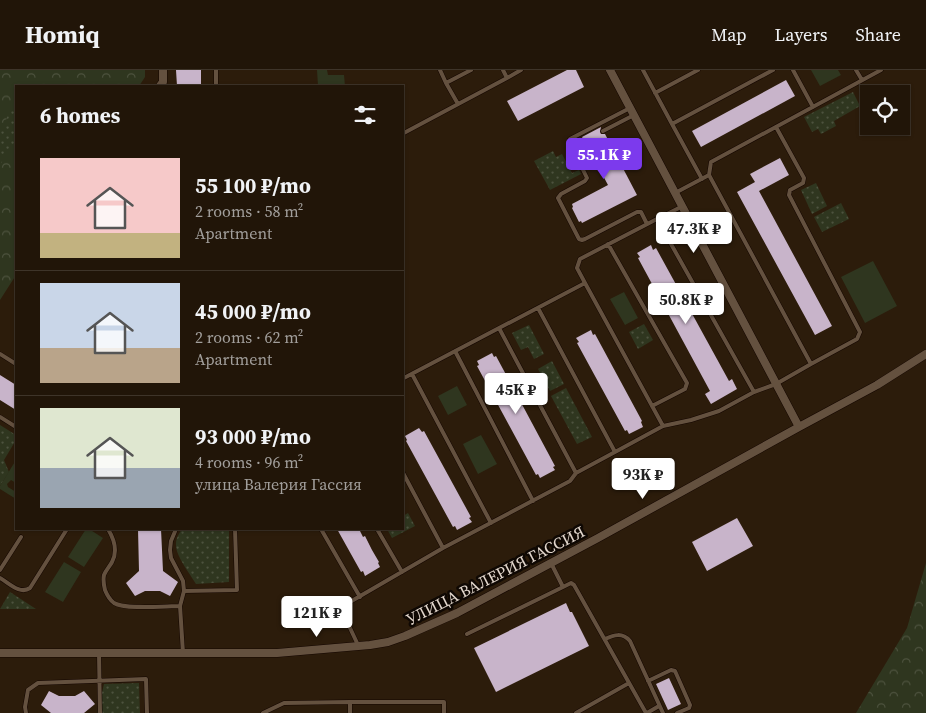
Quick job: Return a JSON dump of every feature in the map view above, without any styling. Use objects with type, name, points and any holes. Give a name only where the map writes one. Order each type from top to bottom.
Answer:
[{"type":"street","points":[[162,85],[163,70]]},
{"type":"street","points":[[610,70],[798,427]]},
{"type":"street","name":"УЛИЦА ВАЛЕРИЯ ГАССИЯ","points":[[0,653],[277,653],[388,642],[458,613],[877,385],[926,354]]},
{"type":"lane","points":[[216,70],[216,85]]},
{"type":"lane","points":[[440,70],[458,104]]},
{"type":"lane","points":[[446,83],[471,70]]},
{"type":"lane","points":[[503,70],[507,78]]},
{"type":"lane","points":[[404,133],[521,70]]},
{"type":"lane","points":[[643,70],[702,179]]},
{"type":"lane","points":[[655,93],[698,70]]},
{"type":"lane","points":[[672,124],[773,70]]},
{"type":"lane","points":[[792,70],[813,107]]},
{"type":"lane","points":[[856,70],[862,80]]},
{"type":"lane","points":[[811,364],[709,175],[711,162],[881,70]]},
{"type":"lane","points":[[603,131],[632,112]]},
{"type":"lane","points":[[632,112],[570,139],[587,178],[585,181],[561,194],[558,198],[579,239],[585,239],[639,212],[641,212],[647,224]]},
{"type":"lane","points":[[359,646],[350,628],[343,606],[443,548],[570,481],[576,473],[663,426],[719,411],[754,392],[776,384],[857,339],[860,332],[789,195],[790,190],[803,183],[804,178],[776,127]]},
{"type":"lane","points":[[675,193],[709,175]]},
{"type":"lane","points":[[663,426],[576,268],[580,259],[682,206]]},
{"type":"lane","points":[[657,219],[754,392]]},
{"type":"lane","points":[[608,244],[687,384],[685,389],[652,406]]},
{"type":"lane","points":[[404,378],[585,283]]},
{"type":"lane","points":[[538,308],[615,452]]},
{"type":"lane","points":[[499,328],[576,473]]},
{"type":"lane","points":[[455,351],[533,501]]},
{"type":"lane","points":[[0,354],[15,363]]},
{"type":"lane","points":[[412,374],[491,523]]},
{"type":"lane","points":[[0,417],[15,426]]},
{"type":"lane","points":[[404,475],[443,548]]},
{"type":"lane","points":[[0,578],[20,590],[28,590],[66,530]]},
{"type":"lane","points":[[109,530],[114,540],[115,549],[113,560],[104,575],[104,583],[109,598],[114,603],[123,606],[180,606]]},
{"type":"lane","points":[[176,530],[170,550],[171,558],[183,581],[184,591],[180,606],[183,653]]},
{"type":"lane","points":[[184,591],[238,590],[235,530]]},
{"type":"lane","points":[[322,530],[360,597]]},
{"type":"lane","points":[[378,530],[402,572]]},
{"type":"lane","points":[[0,570],[21,536]]},
{"type":"lane","points":[[551,563],[563,586]]},
{"type":"lane","points":[[467,634],[563,586],[573,583],[647,713],[660,706]]},
{"type":"lane","points":[[605,639],[621,634],[630,641],[662,713]]},
{"type":"lane","points":[[99,653],[100,713]]},
{"type":"lane","points":[[648,681],[671,670],[675,671],[690,705],[688,708],[677,713]]},
{"type":"lane","points":[[26,713],[25,707],[28,690],[38,683],[146,679],[147,713]]},
{"type":"lane","points":[[576,713],[629,683]]},
{"type":"lane","points":[[350,702],[350,713]]},
{"type":"lane","points":[[263,713],[284,703],[350,702],[444,702],[444,713]]},
{"type":"green space","points":[[0,70],[145,70],[145,77],[140,85],[15,85],[15,277],[0,300]]},
{"type":"green space","points":[[317,70],[327,70],[328,75],[344,75],[345,85],[318,85]]},
{"type":"green space","points":[[811,70],[838,70],[841,75],[820,86]]},
{"type":"green space","points":[[853,92],[860,106],[834,121],[836,126],[821,134],[818,129],[812,132],[804,117]]},
{"type":"green space","points":[[15,103],[15,149],[5,156],[0,168],[0,132],[4,128],[7,117]]},
{"type":"green space","points":[[553,151],[556,157],[562,154],[572,173],[579,170],[581,174],[550,190],[534,161]]},
{"type":"green space","points":[[816,183],[827,206],[812,214],[801,190]]},
{"type":"green space","points":[[841,203],[849,219],[822,232],[814,217]]},
{"type":"green space","points":[[873,261],[897,306],[865,323],[841,277]]},
{"type":"green space","points":[[624,292],[638,318],[625,325],[610,299]]},
{"type":"green space","points":[[644,324],[653,340],[638,349],[629,332]]},
{"type":"green space","points":[[529,325],[544,354],[534,359],[528,347],[521,350],[512,333]]},
{"type":"green space","points":[[552,361],[564,384],[550,391],[538,369]]},
{"type":"green space","points":[[457,386],[467,405],[448,415],[438,396]]},
{"type":"green space","points":[[566,388],[592,437],[577,444],[551,396]]},
{"type":"green space","points":[[0,425],[15,434],[15,442],[4,460],[9,472],[0,486]]},
{"type":"green space","points":[[481,435],[497,464],[478,474],[463,444]]},
{"type":"green space","points":[[15,462],[15,482],[11,480],[7,484],[8,487],[15,491],[15,498],[0,489]]},
{"type":"green space","points":[[408,513],[415,526],[392,538],[388,530],[404,530],[404,515]]},
{"type":"green space","points":[[85,530],[91,530],[103,538],[84,567],[68,557]]},
{"type":"green space","points":[[181,530],[229,530],[229,582],[196,584],[180,559],[176,548],[178,536]]},
{"type":"green space","points":[[64,562],[81,572],[63,602],[45,592]]},
{"type":"green space","points":[[926,563],[926,713],[856,713],[907,628]]},
{"type":"green space","points":[[10,592],[36,609],[0,609]]},
{"type":"green space","points":[[139,683],[140,713],[97,713],[104,684]]},
{"type":"building","points":[[176,70],[201,70],[201,85],[177,85]]},
{"type":"building","points":[[567,70],[576,70],[584,87],[518,121],[507,101]]},
{"type":"building","points":[[786,80],[795,96],[701,147],[692,131]]},
{"type":"building","points":[[601,127],[601,134],[605,134],[637,195],[582,223],[581,221],[579,222],[572,204],[608,185],[582,137]]},
{"type":"building","points":[[780,158],[789,175],[759,191],[832,326],[815,335],[737,192],[755,182],[750,174]]},
{"type":"building","points":[[651,245],[653,250],[656,248],[729,381],[732,379],[737,389],[711,404],[705,394],[710,391],[638,258],[640,257],[637,253]]},
{"type":"building","points":[[591,330],[593,335],[595,334],[642,421],[643,427],[629,434],[627,430],[625,431],[577,343],[579,342],[576,338]]},
{"type":"building","points":[[492,353],[494,357],[496,356],[555,466],[553,467],[555,470],[540,478],[538,474],[536,475],[477,366],[479,365],[477,361]]},
{"type":"building","points":[[0,375],[15,384],[15,409],[0,400]]},
{"type":"building","points":[[419,428],[422,432],[424,431],[471,517],[469,518],[472,522],[457,530],[455,526],[453,527],[406,441],[405,436]]},
{"type":"building","points":[[737,518],[753,546],[707,571],[692,542]]},
{"type":"building","points":[[138,530],[161,530],[163,571],[178,582],[170,596],[160,591],[145,591],[135,596],[126,583],[139,571]]},
{"type":"building","points":[[338,530],[360,530],[363,537],[365,536],[380,567],[365,576],[363,571],[361,572]]},
{"type":"building","points":[[566,603],[589,646],[496,692],[474,648]]},
{"type":"building","points":[[669,678],[681,704],[668,710],[656,684]]},
{"type":"building","points":[[49,691],[59,696],[75,696],[84,691],[95,704],[84,713],[51,713],[41,705]]}]
